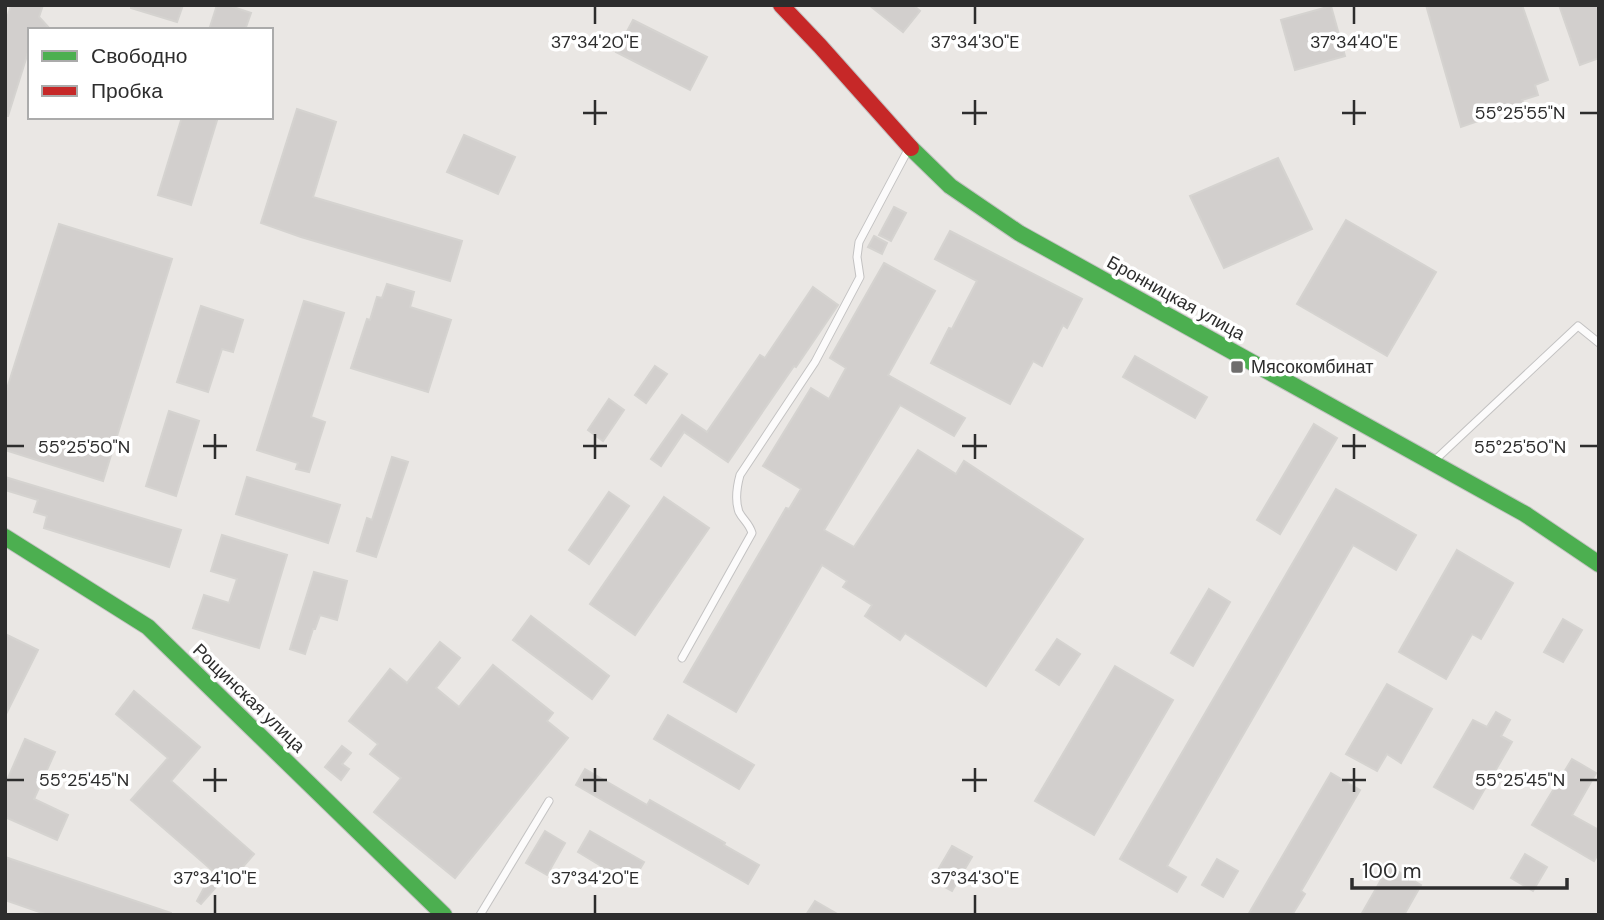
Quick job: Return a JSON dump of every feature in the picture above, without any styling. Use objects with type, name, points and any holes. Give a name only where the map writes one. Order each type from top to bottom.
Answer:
[{"type":"street","name":"Бронницкая улица","points":[[781,5],[950,187],[1019,233],[1525,514],[1599,564]]},
{"type":"street","name":"Рощинская улица","points":[[5,537],[148,626],[444,915]]},
{"type":"lane","points":[[681,658],[752,533],[749,524],[740,514],[737,501],[740,475],[815,362],[860,277],[857,257],[859,242],[910,147]]},
{"type":"lane","points":[[1432,463],[1578,326],[1599,343]]},
{"type":"lane","points":[[480,915],[549,801]]},
{"type":"building","points":[[11,5],[43,5],[39,17],[49,28],[28,28],[28,52],[8,116],[5,116],[5,25]]},
{"type":"building","points":[[131,5],[183,5],[177,22],[131,8]]},
{"type":"building","points":[[217,5],[227,5],[251,13],[246,28],[210,28]]},
{"type":"building","points":[[869,5],[913,5],[920,11],[903,32]]},
{"type":"building","points":[[1426,5],[1522,5],[1548,80],[1535,85],[1538,95],[1522,100],[1524,105],[1461,127]]},
{"type":"building","points":[[1559,5],[1599,5],[1599,58],[1580,65]]},
{"type":"building","points":[[1331,6],[1345,56],[1295,70],[1281,20]]},
{"type":"building","points":[[633,20],[707,57],[690,90],[616,52]]},
{"type":"building","points":[[297,109],[336,122],[313,197],[462,241],[450,281],[261,223]]},
{"type":"building","points":[[181,119],[217,119],[191,205],[158,195]]},
{"type":"building","points":[[464,135],[515,157],[498,194],[447,172]]},
{"type":"building","points":[[1278,158],[1312,229],[1224,268],[1190,196]]},
{"type":"building","points":[[894,207],[906,213],[891,241],[879,235]]},
{"type":"building","points":[[1346,220],[1436,272],[1387,356],[1297,304]]},
{"type":"building","points":[[59,224],[172,259],[103,481],[5,450],[5,395]]},
{"type":"building","points":[[950,231],[1082,299],[1067,328],[1063,325],[1042,366],[1033,361],[1010,404],[931,363],[977,281],[935,259]]},
{"type":"building","points":[[874,236],[887,243],[882,254],[868,247]]},
{"type":"building","points":[[884,263],[935,291],[888,375],[965,418],[954,436],[900,405],[824,530],[854,547],[918,450],[956,474],[964,461],[1083,539],[986,686],[905,633],[900,640],[865,616],[872,605],[843,587],[847,581],[822,565],[736,712],[684,682],[786,508],[789,509],[801,489],[763,466],[811,388],[829,399],[846,368],[830,358]]},
{"type":"building","points":[[387,284],[414,292],[410,307],[451,320],[428,392],[351,368],[367,319],[370,320],[377,297],[382,298]]},
{"type":"building","points":[[813,287],[838,305],[728,462],[684,432],[661,466],[651,459],[682,415],[707,432],[760,355],[765,358]]},
{"type":"building","points":[[304,301],[344,313],[311,417],[325,422],[309,472],[296,469],[298,463],[257,450]]},
{"type":"building","points":[[201,306],[243,320],[233,352],[222,349],[208,392],[177,382]]},
{"type":"building","points":[[1135,356],[1207,397],[1195,418],[1123,377]]},
{"type":"building","points":[[655,366],[667,374],[646,403],[635,395]]},
{"type":"building","points":[[609,399],[624,410],[603,441],[588,430]]},
{"type":"building","points":[[169,411],[199,421],[176,496],[146,486]]},
{"type":"building","points":[[1314,424],[1337,438],[1280,534],[1257,520]]},
{"type":"building","points":[[392,457],[408,462],[376,557],[357,551],[367,518],[372,520]]},
{"type":"building","points":[[5,477],[181,530],[169,567],[44,528],[47,516],[34,512],[38,500],[5,490]]},
{"type":"building","points":[[247,477],[340,505],[328,543],[236,514]]},
{"type":"building","points":[[1336,489],[1416,535],[1396,570],[1353,545],[1167,866],[1186,877],[1177,892],[1120,859]]},
{"type":"building","points":[[609,492],[629,506],[589,564],[569,550]]},
{"type":"building","points":[[664,497],[709,528],[635,635],[590,604]]},
{"type":"building","points":[[222,535],[287,555],[259,648],[193,628],[204,595],[229,603],[237,579],[211,571]]},
{"type":"building","points":[[1457,550],[1513,583],[1481,639],[1472,634],[1446,679],[1399,652]]},
{"type":"building","points":[[314,572],[347,581],[337,620],[320,615],[305,654],[290,649]]},
{"type":"building","points":[[1209,589],[1230,602],[1193,666],[1171,653]]},
{"type":"building","points":[[531,616],[609,676],[592,699],[513,640]]},
{"type":"building","points":[[1563,619],[1582,630],[1563,662],[1544,652]]},
{"type":"building","points":[[5,634],[38,650],[5,716]]},
{"type":"building","points":[[1057,639],[1080,654],[1059,685],[1036,670]]},
{"type":"building","points":[[440,642],[460,658],[436,688],[459,707],[493,665],[553,713],[547,721],[568,738],[455,878],[374,812],[401,778],[370,754],[378,744],[349,721],[390,669],[407,683]]},
{"type":"building","points":[[1115,666],[1173,700],[1094,835],[1035,801]]},
{"type":"building","points":[[1387,684],[1432,709],[1401,763],[1387,754],[1377,771],[1346,754]]},
{"type":"building","points":[[134,691],[200,747],[171,781],[254,854],[228,884],[223,879],[201,904],[197,901],[213,871],[131,800],[168,758],[116,714]]},
{"type":"building","points":[[1496,712],[1510,720],[1501,736],[1512,742],[1473,809],[1434,787],[1473,720],[1487,727]]},
{"type":"building","points":[[668,715],[754,765],[739,789],[654,739]]},
{"type":"building","points":[[25,739],[55,752],[34,799],[68,815],[57,840],[5,817],[5,785]]},
{"type":"building","points":[[342,746],[351,753],[342,764],[349,769],[341,780],[325,767]]},
{"type":"building","points":[[1572,759],[1596,773],[1572,815],[1599,830],[1599,852],[1594,861],[1532,825]]},
{"type":"building","points":[[585,769],[647,805],[650,800],[759,865],[748,884],[576,785]]},
{"type":"building","points":[[1331,773],[1360,790],[1301,891],[1305,894],[1292,915],[1248,915]]},
{"type":"building","points":[[545,831],[565,843],[547,875],[526,863]]},
{"type":"building","points":[[590,831],[644,862],[631,884],[578,852]]},
{"type":"building","points":[[952,846],[972,857],[952,891],[932,880]]},
{"type":"building","points":[[1525,854],[1547,867],[1533,891],[1511,878]]},
{"type":"building","points":[[5,857],[171,915],[48,915],[5,900]]},
{"type":"building","points":[[1217,859],[1238,871],[1223,897],[1202,885]]},
{"type":"building","points":[[1389,866],[1421,885],[1404,915],[1361,915]]},
{"type":"building","points":[[815,901],[839,915],[806,915]]},
{"type":"traffic: fast","points":[[911,148],[950,186],[1019,233],[1525,514],[1599,564]]},
{"type":"traffic: fast","points":[[5,537],[148,627],[444,915]]},
{"type":"traffic: jam","points":[[781,5],[911,148]]},
{"type":"place","name":"Мясокомбинат","points":[[1237,367]]}]
